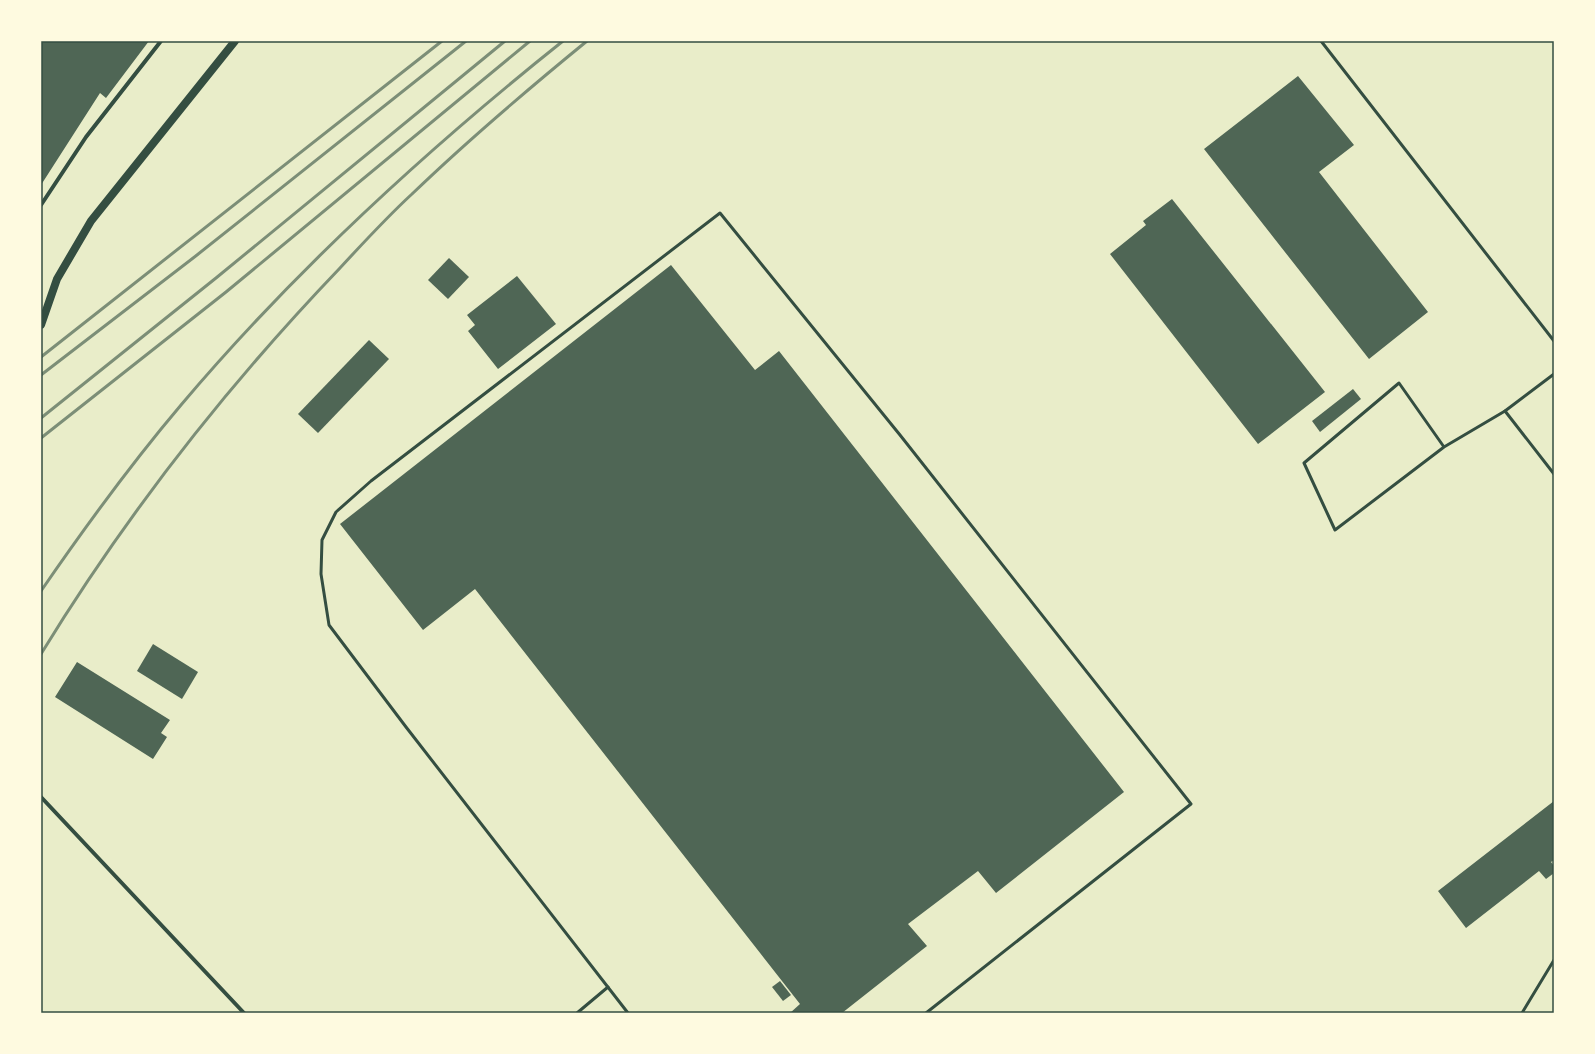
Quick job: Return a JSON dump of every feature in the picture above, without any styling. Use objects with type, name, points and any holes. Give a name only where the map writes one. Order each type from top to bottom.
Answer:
[{"type":"main road","points":[[41,325],[57,279],[91,221],[235,41]]},
{"type":"street","points":[[41,205],[86,137],[161,41]]},
{"type":"street","points":[[41,797],[244,1013]]},
{"type":"lane","points":[[1321,41],[1554,341]]},
{"type":"lane","points":[[628,1013],[406,727],[329,625],[321,574],[322,540],[336,512],[371,481],[720,214],[900,435],[1190,804],[926,1013]]},
{"type":"lane","points":[[1444,447],[1399,383],[1304,463],[1335,530],[1444,447],[1505,411],[1554,374]]},
{"type":"lane","points":[[1505,411],[1554,474]]},
{"type":"lane","points":[[1522,1013],[1554,960]]},
{"type":"lane","points":[[577,1013],[608,988]]},
{"type":"building","points":[[41,41],[149,41],[106,98],[100,93],[41,185]]},
{"type":"building","points":[[1298,76],[1354,145],[1319,172],[1428,312],[1369,359],[1204,149]]},
{"type":"building","points":[[1172,199],[1325,392],[1258,444],[1110,254],[1146,225],[1143,221]]},
{"type":"building","points":[[449,258],[469,277],[448,299],[428,280]]},
{"type":"building","points":[[671,265],[755,370],[779,351],[1124,792],[996,893],[978,871],[908,924],[927,946],[842,1013],[790,1013],[800,1004],[475,589],[423,630],[340,524]]},
{"type":"building","points":[[517,276],[556,324],[498,369],[468,331],[475,325],[467,315]]},
{"type":"building","points":[[369,340],[389,359],[318,433],[298,414]]},
{"type":"building","points":[[1353,389],[1361,399],[1320,432],[1312,421]]},
{"type":"building","points":[[153,644],[198,672],[182,699],[137,671]]},
{"type":"building","points":[[77,662],[170,720],[161,733],[167,737],[153,759],[55,697]]},
{"type":"building","points":[[1554,801],[1554,860],[1551,862],[1554,866],[1554,873],[1546,879],[1539,871],[1466,928],[1438,891]]},
{"type":"building","points":[[780,981],[791,995],[783,1001],[772,987]]},
{"type":"railway","points":[[41,357],[442,41]]},
{"type":"railway","points":[[41,375],[197,255],[466,41]]},
{"type":"railway","points":[[41,418],[216,278],[505,41]]},
{"type":"railway","points":[[41,438],[226,292],[530,41]]},
{"type":"railway","points":[[41,591],[91,520],[144,450],[224,355],[269,307],[363,214],[412,169],[461,125],[563,41]]},
{"type":"railway","points":[[41,654],[74,602],[143,502],[218,405],[298,313],[384,221],[433,174],[498,116],[587,41]]}]
